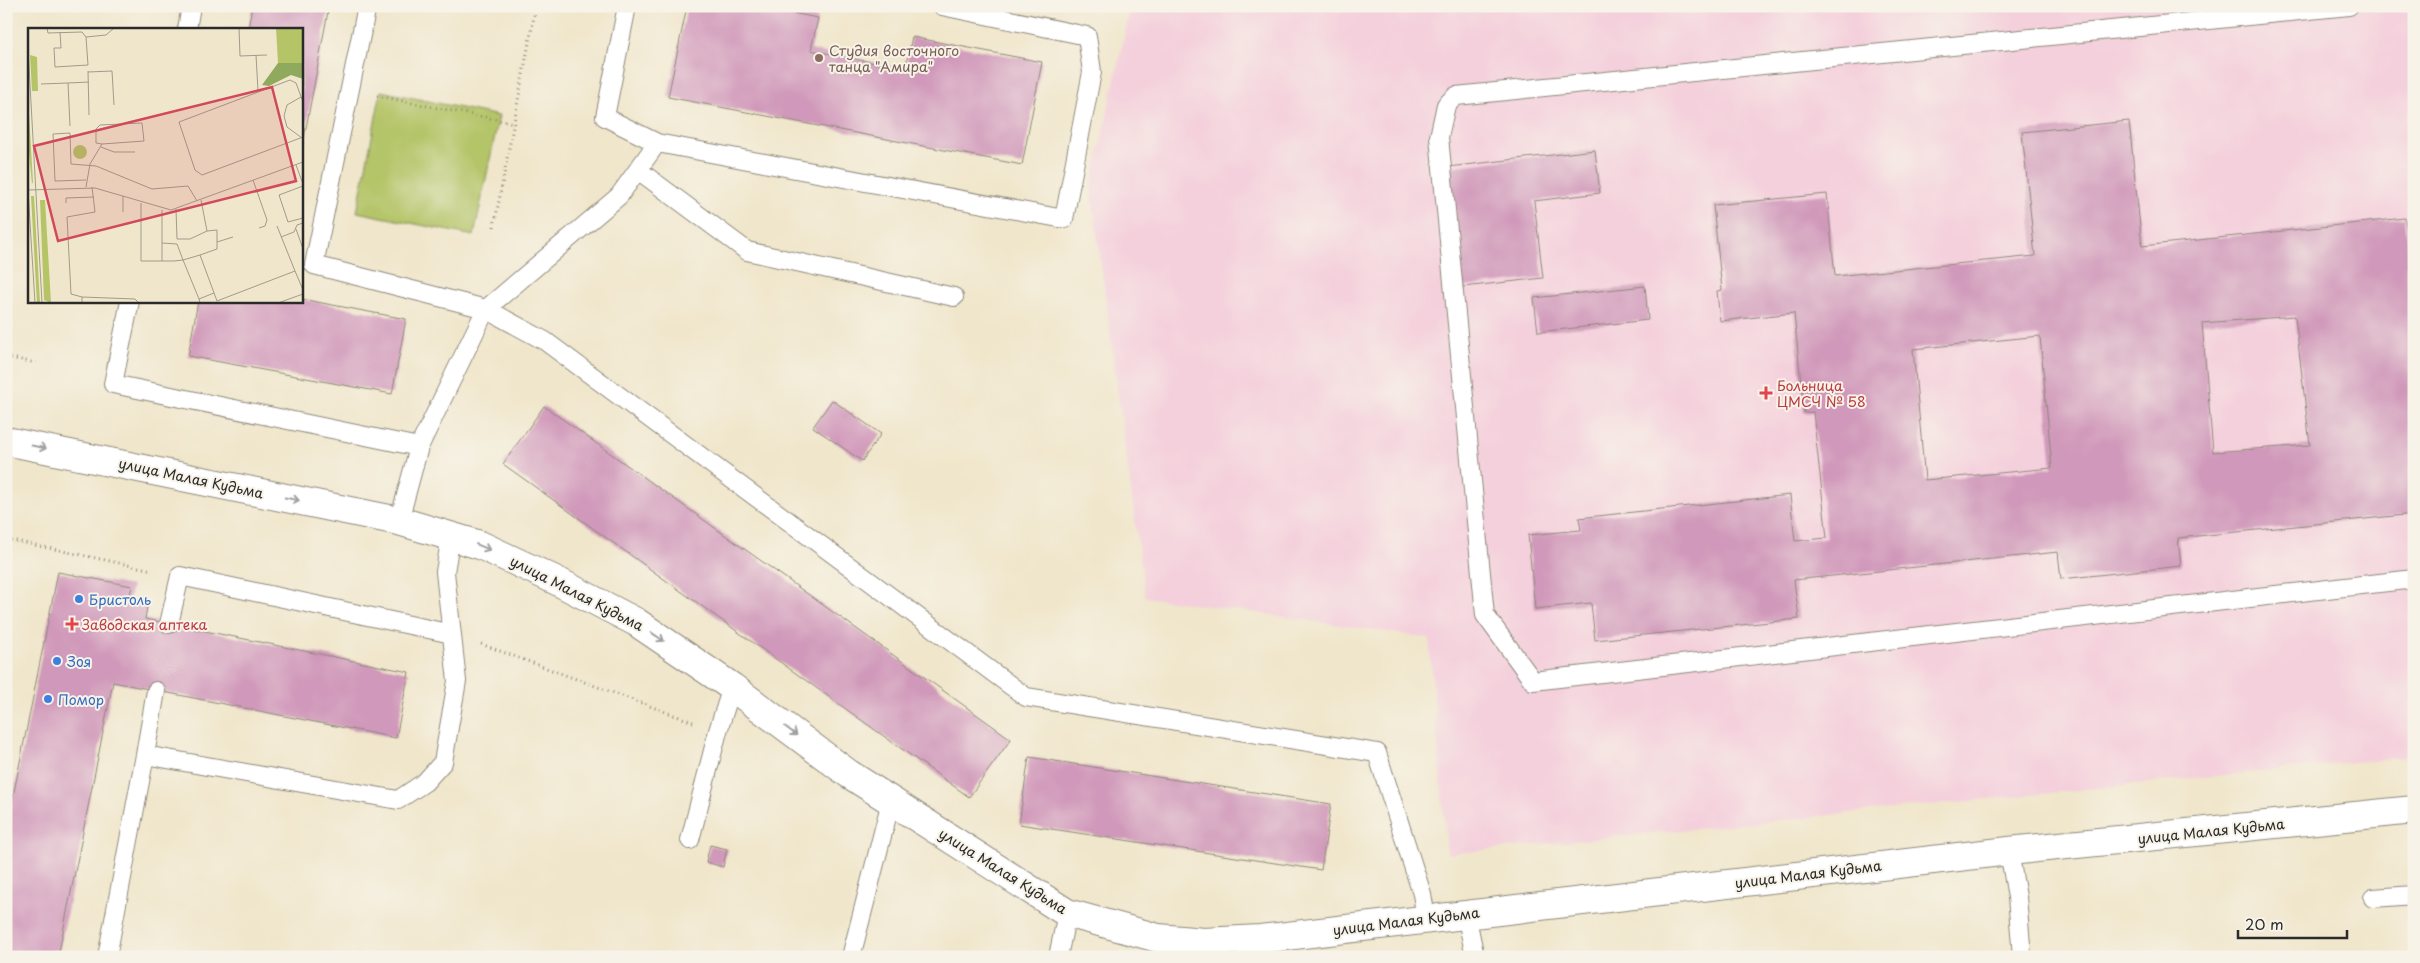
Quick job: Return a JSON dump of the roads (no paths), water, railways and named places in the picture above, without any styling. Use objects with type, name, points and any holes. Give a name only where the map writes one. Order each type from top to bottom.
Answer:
[{"type":"street","name":"улица Малая Кудьма","points":[[6,441],[399,521],[480,545],[636,622],[732,687],[849,774],[1067,913],[1202,949],[1260,939],[1426,918],[2009,851],[2414,810]]},
{"type":"lane","points":[[187,28],[191,6]]},
{"type":"lane","points":[[367,6],[314,265],[486,309],[545,341],[1026,697],[1377,753],[1422,894],[1426,918]]},
{"type":"lane","points":[[626,6],[605,116],[658,143],[1064,219],[1092,72],[1087,36],[942,6]]},
{"type":"lane","points":[[2349,6],[2277,10],[1456,96],[1446,104],[1439,137],[1485,615],[1533,681],[2414,579]]},
{"type":"lane","points":[[399,521],[419,447],[486,309],[619,196],[658,143]]},
{"type":"lane","points":[[638,170],[747,251],[954,297]]},
{"type":"lane","points":[[130,302],[113,384],[419,447]]},
{"type":"lane","points":[[145,755],[398,800],[426,782],[443,762],[457,681],[445,572],[451,535]]},
{"type":"lane","points":[[169,624],[180,576],[452,634]]},
{"type":"lane","points":[[690,840],[718,731],[732,687]]},
{"type":"lane","points":[[107,957],[156,691]]},
{"type":"lane","points":[[851,957],[891,801]]},
{"type":"lane","points":[[2009,851],[2017,897],[2022,957]]},
{"type":"lane","points":[[2373,898],[2414,895]]},
{"type":"lane","points":[[1058,957],[1067,913]]},
{"type":"lane","points":[[1466,914],[1475,957]]},
{"type":"place","name":"Студия восточного танца \"Амира\"","points":[[819,58]]},
{"type":"place","name":"Больница ЦМСЧ № 58","points":[[1766,393]]},
{"type":"place","name":"Бристоль","points":[[79,599]]},
{"type":"place","name":"Заводская аптека","points":[[72,624]]},
{"type":"place","name":"Зоя","points":[[57,661]]},
{"type":"place","name":"Помор","points":[[48,699]]}]
